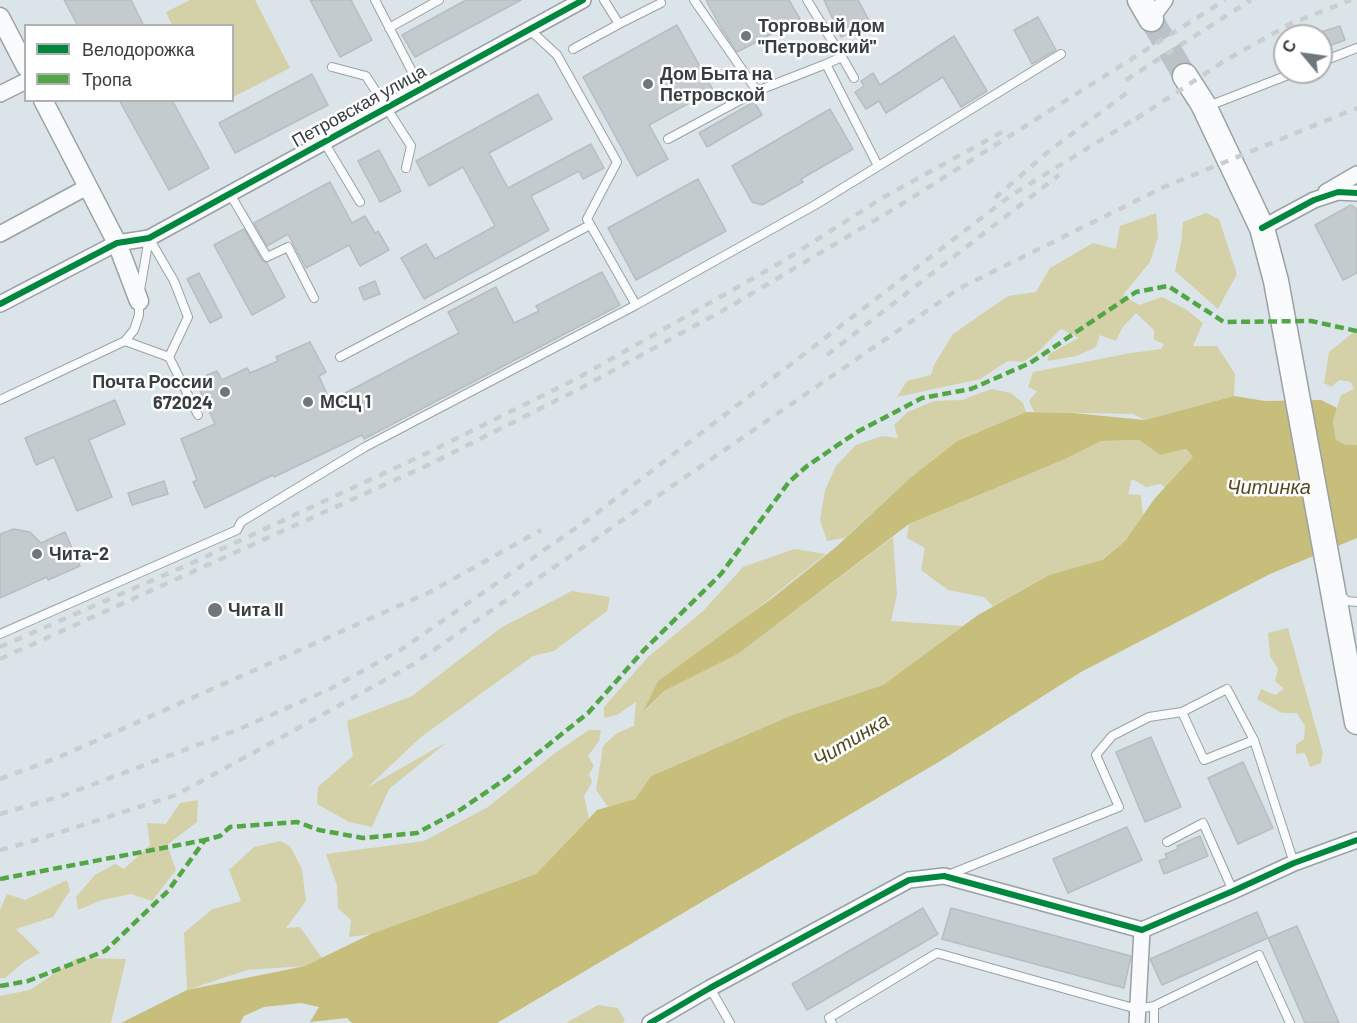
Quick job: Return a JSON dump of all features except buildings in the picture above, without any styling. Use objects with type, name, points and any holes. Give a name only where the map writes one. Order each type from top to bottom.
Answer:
[{"type":"main road","points":[[1185,76],[1203,104],[1262,228],[1276,281],[1357,722]]},
{"type":"street","name":"Петровская улица","points":[[117,243],[149,238],[583,0]]},
{"type":"street","points":[[0,17],[24,63]]},
{"type":"street","points":[[0,94],[24,82]]},
{"type":"street","points":[[44,102],[117,243],[139,301]]},
{"type":"street","points":[[1262,228],[1357,174]]},
{"type":"street","points":[[0,234],[87,187]]},
{"type":"street","points":[[1314,200],[1338,192],[1357,193]]},
{"type":"street","points":[[0,304],[117,243]]},
{"type":"street","points":[[650,1023],[909,880],[944,876],[1142,930],[1294,863],[1357,840]]},
{"type":"street","points":[[1137,1016],[1142,930]]},
{"type":"lane","points":[[375,0],[421,89]]},
{"type":"lane","points":[[389,28],[439,0]]},
{"type":"lane","points":[[604,0],[619,24]]},
{"type":"lane","points":[[694,0],[757,91]]},
{"type":"lane","points":[[807,0],[854,78]]},
{"type":"lane","points":[[573,49],[661,3]]},
{"type":"lane","points":[[529,29],[557,55],[617,162],[587,219],[636,305]]},
{"type":"lane","points":[[1333,57],[1357,48]]},
{"type":"lane","points":[[0,634],[237,530],[241,522],[365,447],[636,305],[815,205],[1061,54]]},
{"type":"lane","points":[[668,139],[757,91],[842,57]]},
{"type":"lane","points":[[826,64],[878,166]]},
{"type":"lane","points":[[332,67],[366,76],[411,146],[406,168]]},
{"type":"lane","points":[[1203,104],[1211,105],[1273,81]]},
{"type":"lane","points":[[324,142],[360,202]]},
{"type":"lane","points":[[230,194],[267,257],[288,247],[314,298]]},
{"type":"lane","points":[[340,357],[590,225]]},
{"type":"lane","points":[[0,400],[125,341],[134,330],[139,315],[139,301],[149,238]]},
{"type":"lane","points":[[149,238],[174,281],[188,317],[169,357]]},
{"type":"lane","points":[[125,341],[169,357],[198,416]]},
{"type":"lane","points":[[1333,588],[1347,601],[1357,602]]},
{"type":"lane","points":[[944,876],[1119,807],[1096,755],[1112,736],[1149,717],[1182,712],[1227,689],[1254,740],[1294,863]]},
{"type":"lane","points":[[1182,712],[1204,760],[1254,740]]},
{"type":"lane","points":[[1167,842],[1203,824],[1233,891]]},
{"type":"lane","points":[[832,1023],[829,1018],[937,953],[1137,1016],[1259,955],[1290,1023]]},
{"type":"lane","points":[[710,988],[730,1023]]},
{"type":"lane","points":[[1154,1006],[1154,1023]]},
{"type":"shaded area","points":[[190,0],[255,0],[290,68],[234,96],[234,24],[172,24],[166,12]]},
{"type":"shaded area","points":[[1156,213],[1158,237],[1150,262],[1123,295],[1139,305],[1162,297],[1187,310],[1203,323],[1193,346],[1217,346],[1235,374],[1234,396],[1145,420],[1133,414],[1034,412],[1029,401],[1037,391],[1028,387],[1033,372],[1161,349],[1164,344],[1154,340],[1154,330],[1136,313],[1122,328],[1116,341],[1100,335],[1096,347],[1077,356],[1047,361],[1049,354],[1079,338],[1061,329],[1039,351],[1023,362],[1008,361],[980,379],[897,397],[907,381],[931,375],[934,365],[953,334],[1008,296],[1036,292],[1050,268],[1093,243],[1116,249],[1120,226]]},
{"type":"shaded area","points":[[1206,213],[1219,219],[1237,274],[1218,309],[1175,271],[1183,222]]},
{"type":"shaded area","points":[[1354,332],[1357,333],[1357,445],[1346,445],[1336,440],[1333,421],[1341,395],[1354,389],[1351,382],[1339,380],[1331,387],[1324,383],[1329,352]]},
{"type":"shaded area","points":[[991,389],[1011,393],[1023,403],[1026,412],[957,441],[910,478],[845,538],[827,541],[820,520],[825,490],[836,466],[856,445],[882,436],[898,438],[894,425],[908,412],[934,401],[962,400]]},
{"type":"shaded area","points":[[1139,440],[1160,455],[1186,449],[1194,457],[1165,488],[1161,484],[1146,487],[1132,479],[1128,494],[1141,495],[1143,515],[1125,541],[1098,562],[1049,575],[993,606],[984,597],[948,590],[921,570],[925,548],[907,538],[909,524],[1063,460],[1101,441]]},
{"type":"shaded area","points":[[893,537],[897,595],[891,621],[963,626],[883,685],[790,716],[651,776],[635,799],[608,807],[596,790],[603,746],[617,733],[634,726],[636,702],[617,715],[604,718],[604,707],[648,657],[703,611],[743,567],[794,549],[826,554],[726,633],[658,681],[645,711],[664,691],[738,654]]},
{"type":"shaded area","points":[[572,591],[610,597],[607,611],[554,651],[533,656],[421,737],[368,787],[447,742],[389,789],[372,827],[349,822],[317,804],[318,787],[353,756],[347,721],[412,696],[502,627]]},
{"type":"shaded area","points":[[1288,628],[1323,753],[1321,763],[1310,767],[1305,753],[1296,754],[1296,745],[1304,739],[1305,726],[1297,713],[1282,713],[1257,699],[1261,689],[1275,695],[1284,689],[1275,681],[1278,669],[1270,656],[1268,633]]},
{"type":"shaded area","points":[[589,730],[601,730],[599,741],[588,756],[594,766],[589,774],[592,782],[584,796],[589,818],[536,874],[371,934],[349,937],[351,920],[338,908],[337,886],[326,854],[424,841],[488,807],[555,753]]},
{"type":"shaded area","points":[[198,800],[197,822],[167,845],[176,870],[152,901],[131,894],[102,900],[78,910],[76,897],[95,875],[115,864],[124,869],[150,845],[147,823],[166,824],[180,803]]},
{"type":"shaded area","points":[[280,841],[290,846],[302,869],[306,901],[286,928],[300,927],[322,958],[305,966],[247,970],[187,990],[184,933],[211,910],[241,901],[229,870],[254,847]]},
{"type":"shaded area","points":[[67,880],[70,890],[53,917],[16,929],[40,953],[25,961],[5,978],[0,978],[0,910],[7,894],[25,900]]},
{"type":"shaded area","points":[[77,958],[126,959],[111,1023],[0,1023],[0,996],[30,990]]},
{"type":"shaded area","points":[[598,1005],[618,1008],[625,1021],[622,1023],[566,1023]]},
{"type":"water","name":"Читинка","points":[[1234,396],[1265,401],[1321,400],[1337,408],[1333,421],[1336,440],[1346,445],[1357,445],[1357,538],[1270,574],[1081,672],[942,760],[497,1023],[352,1023],[347,1018],[310,1022],[319,1007],[301,1003],[264,1007],[244,1016],[240,1023],[121,1023],[187,990],[305,966],[371,934],[536,874],[597,810],[635,799],[651,776],[790,716],[883,685],[978,615],[1049,575],[1102,560],[1125,541],[1155,498],[1193,457],[1186,449],[1160,455],[1139,440],[1101,441],[1063,460],[909,524],[738,654],[664,691],[643,712],[658,681],[775,596],[836,547],[910,478],[957,441],[1026,412],[1073,413],[1145,420]]},
{"type":"tunnel","points":[[1151,19],[1185,76]]},
{"type":"railway","points":[[0,659],[426,466],[581,388],[729,307],[894,209],[1225,0]]},
{"type":"railway","points":[[1126,80],[1251,0]]},
{"type":"railway","points":[[1136,119],[1226,60],[1292,23],[1351,0]]},
{"type":"railway","points":[[995,198],[1049,151],[1132,89]]},
{"type":"railway","points":[[0,850],[176,795],[412,665],[960,288],[1164,187],[1357,108]]},
{"type":"railway","points":[[0,814],[65,795],[237,730],[330,689],[402,649],[593,516],[1010,196],[1143,114]]},
{"type":"railway","points":[[0,647],[194,562],[421,456],[576,379],[780,263],[884,197],[1002,132]]},
{"type":"railway","points":[[827,355],[1059,175]]},
{"type":"railway","points":[[0,779],[57,758],[430,592],[541,530]]},
{"type":"marked path","points":[[0,986],[28,981],[105,951],[168,891],[205,840],[220,836],[230,827],[297,822],[319,830],[363,838],[417,833],[460,810],[507,778],[588,713],[644,650],[721,574],[789,482],[807,466],[857,432],[922,398],[971,389],[1030,363],[1136,292],[1168,286],[1224,322],[1311,321],[1357,331]]},
{"type":"marked path","points":[[0,879],[205,840]]},
{"type":"cycle path","points":[[0,304],[117,243],[149,238],[583,0]]},
{"type":"cycle path","points":[[1262,228],[1314,200],[1338,192],[1357,193]]},
{"type":"cycle path","points":[[650,1023],[909,880],[944,876],[1142,930],[1294,863],[1357,840]]},
{"type":"place","name":"Торговый дом \"Петровский\"","points":[[746,36]]},
{"type":"place","name":"Дом Быта на Петровской","points":[[648,84]]},
{"type":"place","name":"Почта России 672024","points":[[225,392]]},
{"type":"place","name":"МСЦ 1","points":[[308,402]]},
{"type":"place","name":"Чита-2","points":[[37,554]]},
{"type":"place","name":"Чита II","points":[[215,610]]}]
